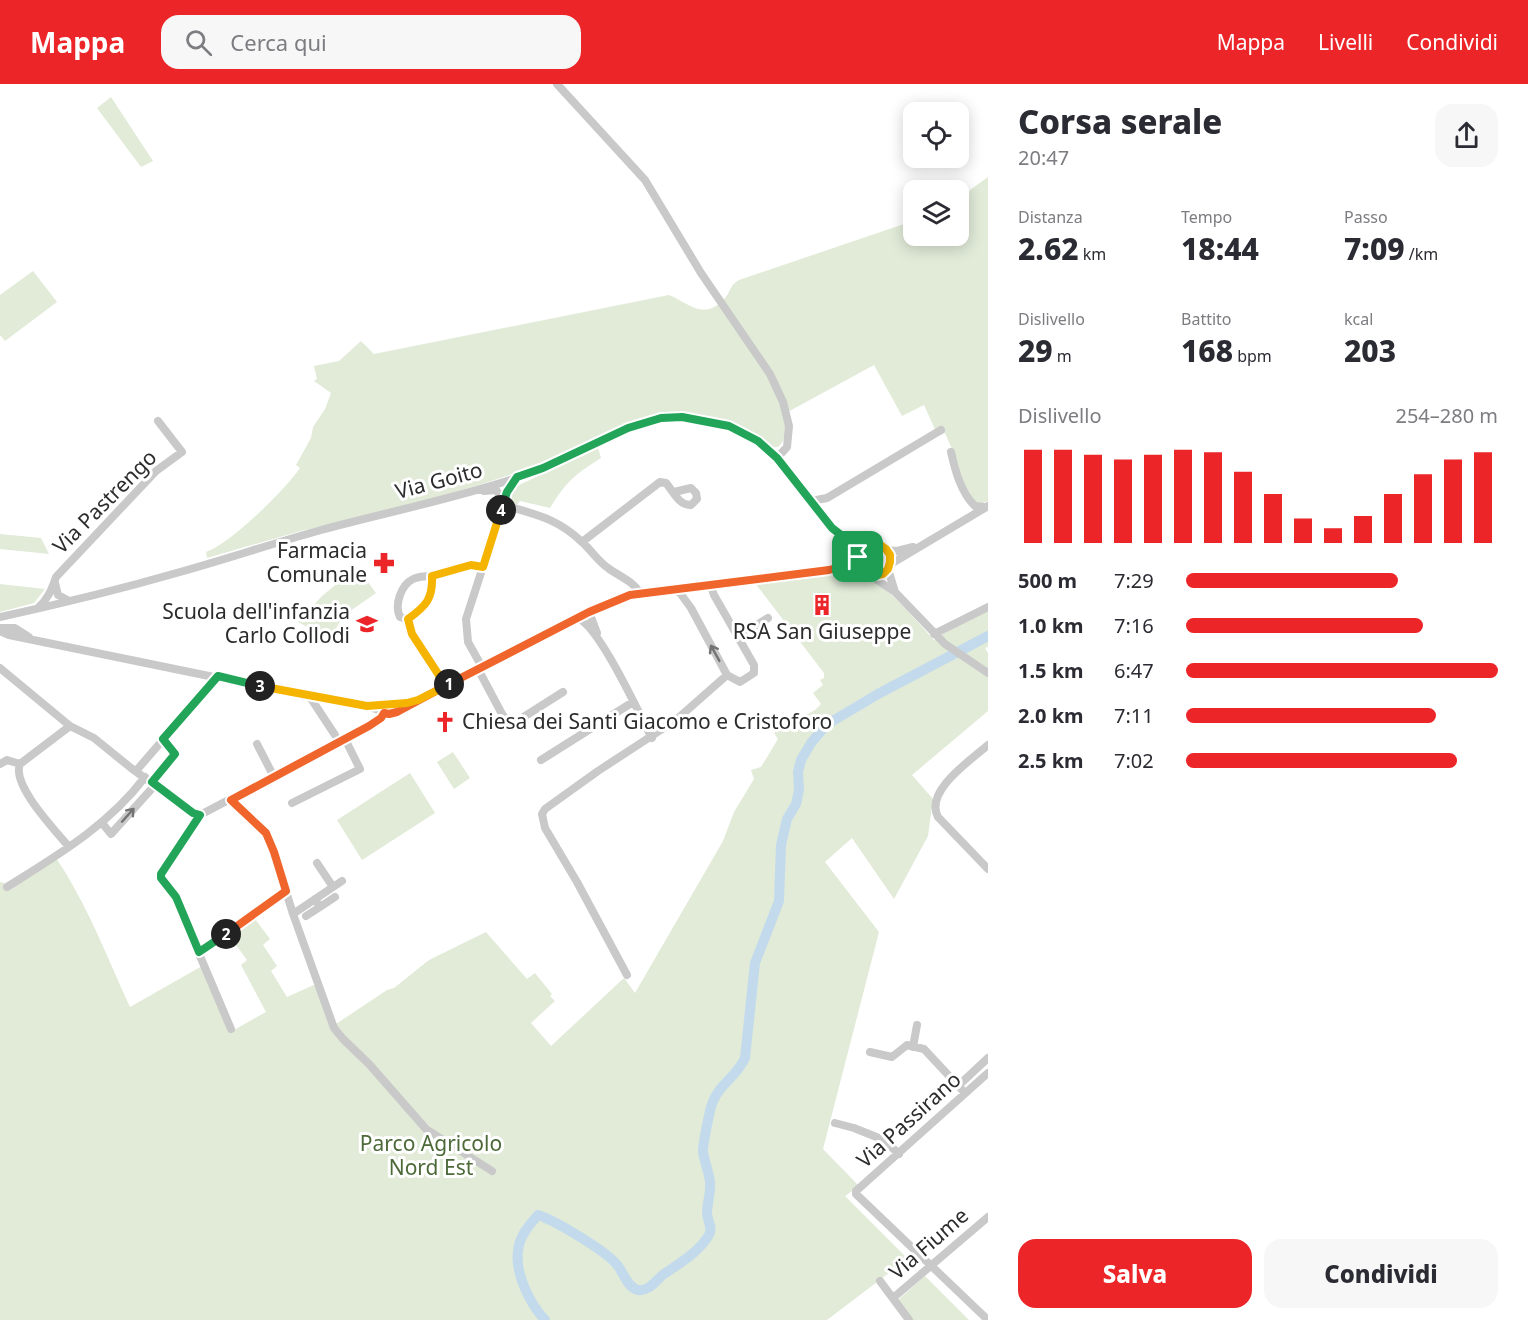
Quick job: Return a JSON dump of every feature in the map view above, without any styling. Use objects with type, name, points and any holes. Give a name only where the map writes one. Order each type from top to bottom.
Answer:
[{"type":"street","points":[[557,84],[645,180],[701,273],[770,374],[783,402],[789,426],[787,447],[777,458]]},
{"type":"street","name":"Via Goito","points":[[2,617],[177,573],[321,530],[473,491],[543,468],[614,434],[661,418],[682,417],[729,426],[758,441],[777,458],[858,557]]},
{"type":"street","name":"Via Pastrengo","points":[[37,609],[45,602],[56,577],[156,471],[182,452],[158,421]]},
{"type":"street","points":[[812,501],[827,498],[941,430]]},
{"type":"street","points":[[951,452],[954,469],[968,498],[975,506],[987,506]]},
{"type":"street","points":[[517,477],[503,505],[470,604],[465,626],[468,642],[502,714],[511,725],[563,692]]},
{"type":"street","points":[[582,542],[660,482],[666,483],[674,492]]},
{"type":"street","points":[[473,491],[495,490],[502,498],[503,505]]},
{"type":"street","points":[[820,513],[827,498]]},
{"type":"street","points":[[965,519],[969,507],[968,498]]},
{"type":"street","points":[[503,505],[548,518],[582,542],[608,568],[635,584],[640,593]]},
{"type":"street","points":[[829,570],[880,576],[923,543],[987,506]]},
{"type":"street","name":"Via Goito","points":[[841,535],[868,545]]},
{"type":"street","points":[[886,550],[901,550],[923,543]]},
{"type":"street","points":[[895,592],[889,567],[890,557],[886,550],[879,544],[868,545],[861,550],[858,566],[895,592],[934,634],[953,650],[988,673]]},
{"type":"street","points":[[0,629],[11,627],[31,638],[292,693],[386,709],[407,707],[610,602],[640,593],[829,570],[844,566],[858,557]]},
{"type":"street","points":[[408,619],[402,618],[398,613],[402,591],[414,578],[432,576],[471,565],[483,567]]},
{"type":"street","points":[[408,619],[431,597],[432,576]]},
{"type":"street","name":"Via Pastrengo","points":[[54,581],[58,595],[69,601]]},
{"type":"street","points":[[672,589],[680,593],[691,608],[728,675],[740,682],[751,677],[754,673],[754,665],[710,584]]},
{"type":"street","points":[[691,608],[689,595],[694,586]]},
{"type":"street","points":[[934,634],[988,607]]},
{"type":"street","points":[[17,630],[18,620],[24,612]]},
{"type":"street","points":[[589,612],[598,637],[652,738]]},
{"type":"street","points":[[2,617],[17,630]]},
{"type":"street","points":[[577,618],[584,620],[598,637]]},
{"type":"street","points":[[739,636],[768,618]]},
{"type":"street","points":[[408,619],[412,634],[446,686]]},
{"type":"street","points":[[0,668],[70,726],[94,738],[193,813],[200,815]]},
{"type":"street","points":[[627,975],[583,891],[545,828],[542,814],[545,809],[590,776],[652,738],[728,675]]},
{"type":"street","points":[[136,771],[218,676]]},
{"type":"street","points":[[308,694],[335,735]]},
{"type":"street","points":[[541,760],[633,702]]},
{"type":"street","points":[[231,1029],[176,897],[161,878],[161,874],[200,815],[379,720],[386,709]]},
{"type":"street","points":[[69,847],[26,792],[18,772],[20,764],[70,726]]},
{"type":"street","points":[[7,886],[102,823],[150,781],[175,754],[163,739]]},
{"type":"street","points":[[292,803],[360,769],[345,739]]},
{"type":"street","points":[[257,744],[274,777]]},
{"type":"street","points":[[988,745],[944,784],[935,805],[935,811],[939,817],[988,869]]},
{"type":"street","points":[[0,764],[7,760],[20,764]]},
{"type":"street","points":[[102,823],[111,834],[150,781]]},
{"type":"street","points":[[231,800],[266,833],[331,1023],[426,1129],[492,1171]]},
{"type":"street","points":[[317,863],[333,887]]},
{"type":"street","points":[[293,914],[342,881]]},
{"type":"street","points":[[199,952],[286,891]]},
{"type":"street","points":[[306,916],[335,897]]},
{"type":"street","points":[[315,899],[320,907]]},
{"type":"street","points":[[913,1047],[917,1025]]},
{"type":"street","points":[[870,1052],[892,1057],[907,1045],[924,1049],[965,1094]]},
{"type":"street","points":[[958,1086],[988,1058]]},
{"type":"street","name":"Via Passirano","points":[[932,1266],[856,1194],[856,1191],[988,1073]]},
{"type":"street","points":[[835,1124],[884,1140],[899,1154]]},
{"type":"street","name":"Via Fiume","points":[[893,1298],[988,1217]]},
{"type":"street","points":[[932,1266],[988,1320]]},
{"type":"street","points":[[880,1281],[909,1320]]},
{"type":"green space","points":[[111,97],[153,161],[141,167],[97,108]]},
{"type":"green space","points":[[988,177],[988,501],[977,505],[960,478],[954,454],[945,433],[938,436],[924,405],[902,416],[874,365],[784,414],[785,436],[778,447],[773,447],[737,426],[711,417],[684,413],[652,416],[616,428],[526,469],[476,486],[304,530],[207,558],[206,552],[242,528],[283,489],[300,468],[296,465],[331,393],[314,381],[317,379],[314,366],[339,361],[361,341],[374,354],[669,295],[690,306],[703,310],[710,309],[725,298],[739,280],[903,224],[903,246],[969,246],[969,191]]},
{"type":"green space","points":[[33,271],[57,302],[5,341],[0,335],[0,295]]},
{"type":"green space","points":[[598,448],[601,458],[572,479],[550,508],[520,501],[517,505],[511,503],[512,492],[517,486]]},
{"type":"green space","points":[[0,534],[41,538],[49,554],[0,549]]},
{"type":"green space","points":[[874,549],[883,552],[886,561],[883,570],[874,573],[865,570],[862,561],[865,552]]},
{"type":"green space","points":[[357,567],[376,593],[343,616],[330,639],[298,622],[322,596]]},
{"type":"green space","name":"Parco Agricolo Nord Est","points":[[833,574],[861,577],[878,584],[904,607],[934,640],[988,611],[988,647],[985,648],[988,653],[988,711],[912,775],[933,799],[928,836],[894,899],[852,838],[825,862],[879,932],[823,1149],[859,1186],[845,1196],[907,1258],[906,1260],[827,1320],[0,1320],[0,882],[10,890],[56,858],[87,912],[130,1007],[202,966],[234,1030],[266,1012],[241,965],[247,960],[230,937],[255,919],[270,939],[263,945],[277,966],[271,971],[287,997],[316,984],[336,1024],[387,990],[394,988],[429,960],[486,932],[527,979],[535,973],[552,994],[550,996],[555,1001],[531,1023],[551,1046],[624,978],[635,993],[723,841],[734,812],[754,779],[751,770],[761,767],[778,739],[774,733],[815,710],[821,704],[813,693],[823,685],[820,680],[824,678],[824,673],[755,583]]},
{"type":"green space","points":[[0,584],[45,589],[34,603],[0,612]]},
{"type":"green space","points":[[453,752],[470,778],[454,789],[437,762]]},
{"type":"green space","points":[[410,773],[435,813],[362,860],[337,820]]},
{"type":"green space","points":[[925,1276],[969,1320],[913,1320],[898,1300]]},
{"type":"waterway","points":[[545,1320],[534,1306],[525,1288],[518,1260],[522,1236],[538,1215],[569,1230],[604,1253],[618,1266],[632,1287],[638,1290],[649,1287],[688,1257],[709,1235],[707,1214],[710,1182],[703,1151],[706,1131],[710,1111],[717,1094],[745,1058],[755,963],[779,901],[781,845],[787,819],[796,804],[801,760],[826,725],[878,694],[988,636]]},
{"type":"place","name":"Farmacia Comunale","points":[[384,563]]},
{"type":"place","name":"RSA San Giuseppe","points":[[822,605]]},
{"type":"place","name":"Scuola dell'infanzia Carlo Collodi","points":[[367,624]]},
{"type":"place","name":"Chiesa dei Santi Giacomo e Cristoforo","points":[[445,722]]},
{"type":"route","points":[[661,418],[701,419],[729,426],[758,441],[777,458],[836,532],[851,540],[882,546],[890,555],[890,564],[883,574],[876,577],[870,576],[860,570],[858,557],[844,566],[829,570],[640,593],[610,602],[397,712],[384,713],[381,718],[369,726],[231,800],[266,833],[286,891],[199,952],[176,897],[161,878],[161,874],[200,815],[193,813],[152,782],[175,754],[163,739],[218,676],[292,693],[367,706],[407,703],[446,686],[412,634],[408,619],[431,597],[432,576],[471,565],[483,567],[507,492],[517,477],[543,468],[628,428],[661,418]]}]
